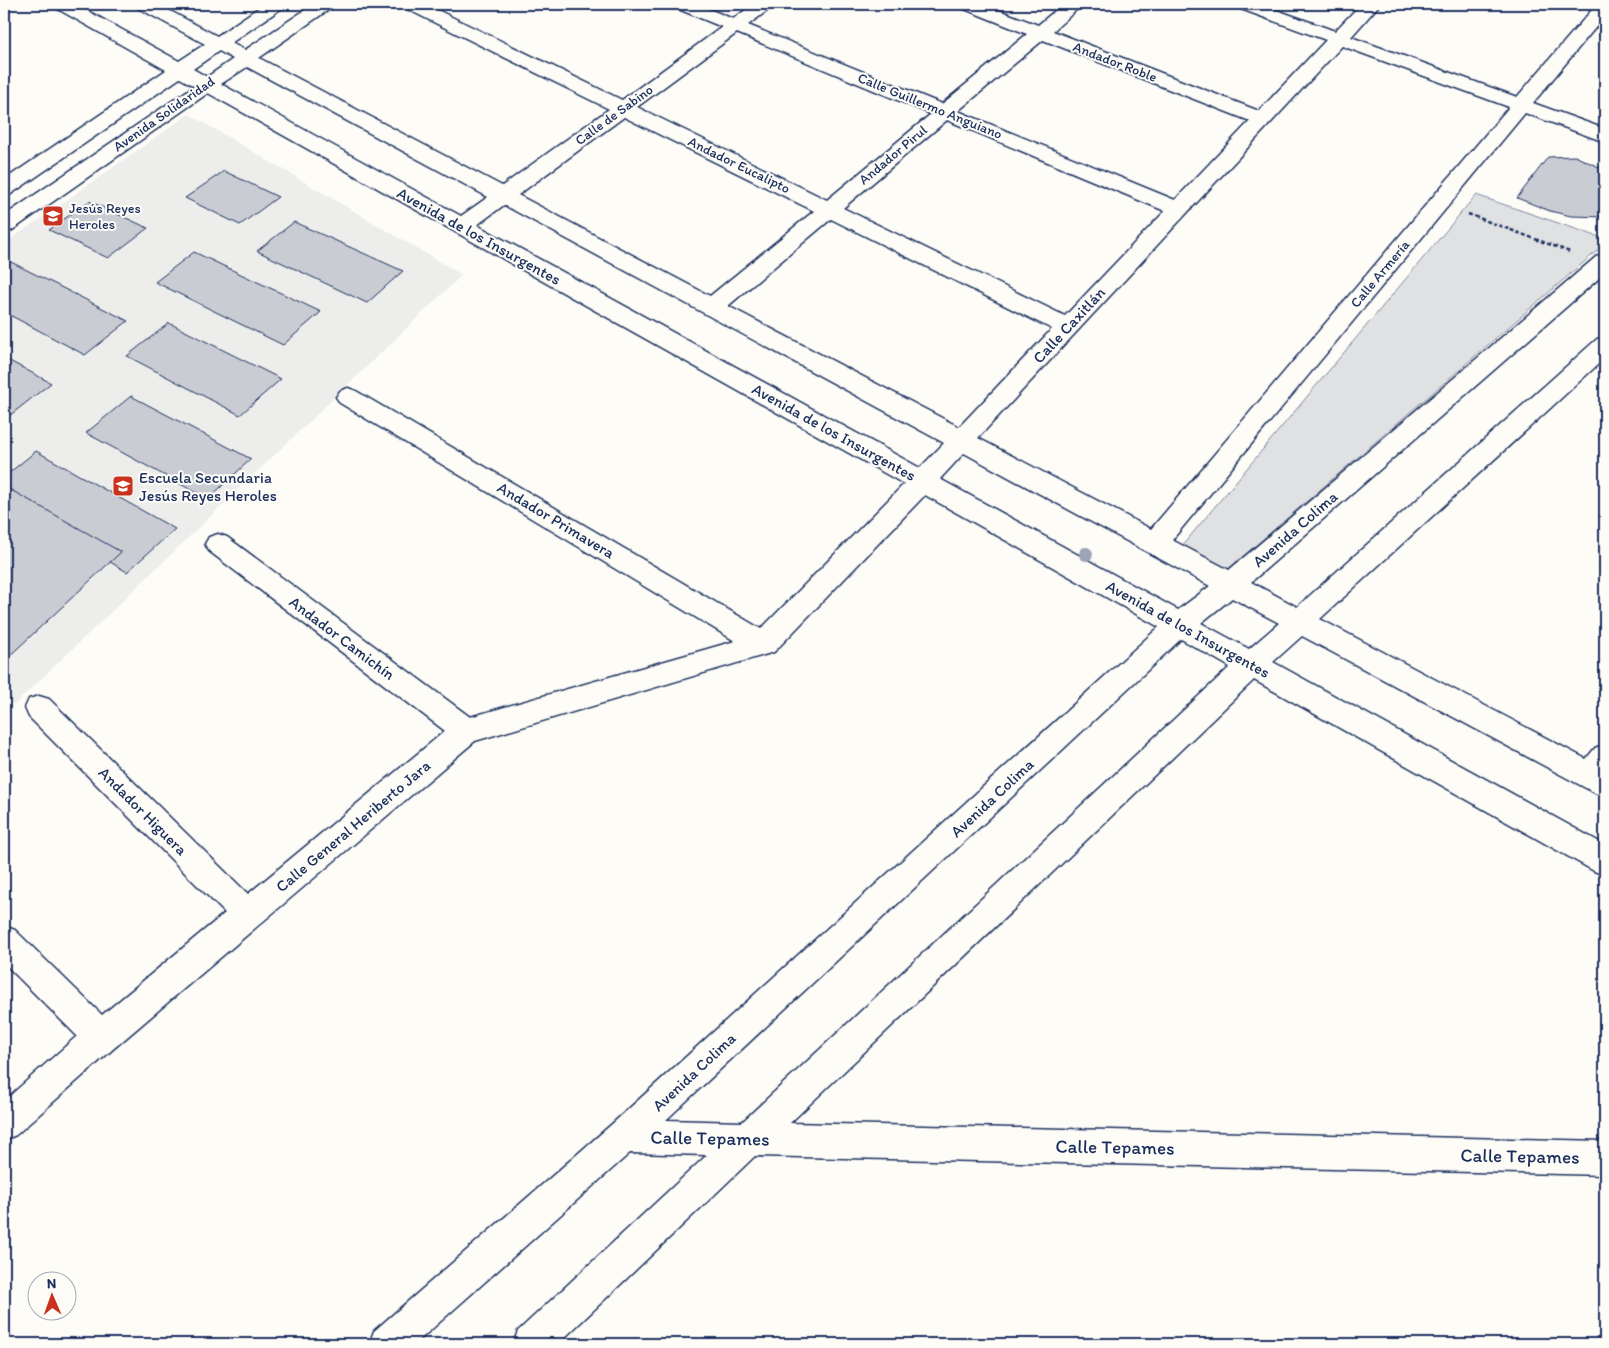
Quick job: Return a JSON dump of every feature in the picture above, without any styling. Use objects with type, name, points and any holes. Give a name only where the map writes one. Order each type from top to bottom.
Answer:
[{"type":"street","name":"Avenida de los Insurgentes","points":[[62,4],[1605,861]]},
{"type":"street","points":[[144,4],[1300,621],[1600,772]]},
{"type":"street","name":"Avenida Solidaridad","points":[[4,189],[276,4]]},
{"type":"street","name":"Avenida Solidaridad","points":[[4,225],[325,4]]},
{"type":"street","name":"Andador Eucalipto","points":[[411,4],[1068,327]]},
{"type":"street","name":"Calle Guillermo Anguiano","points":[[682,4],[1179,209]]},
{"type":"street","name":"Calle de Sabino","points":[[462,226],[765,4]]},
{"type":"street","name":"Andador Roble","points":[[968,4],[1262,119]]},
{"type":"street","name":"Andador Pirul","points":[[712,307],[1074,4]]},
{"type":"street","points":[[1244,4],[1605,136]]},
{"type":"street","name":"Calle Caxitlán","points":[[764,644],[923,482],[1371,4]]},
{"type":"street","name":"Calle Armería","points":[[1155,543],[1605,5]]},
{"type":"street","name":"Avenida Colima","points":[[387,1344],[624,1136],[1180,624],[1231,584],[1604,262]]},
{"type":"street","points":[[531,1344],[1252,664],[1605,345]]},
{"type":"street","name":"Andador Primavera","points":[[348,397],[764,644]]},
{"type":"street","name":"Andador Camichín","points":[[218,544],[466,731]]},
{"type":"street","name":"Calle General Heriberto Jara","points":[[4,1123],[101,1037],[466,731],[764,644]]},
{"type":"street","name":"Andador Higuera","points":[[39,708],[247,914]]},
{"type":"street","points":[[4,941],[101,1037]]},
{"type":"street","name":"Calle Tepames","points":[[624,1136],[1605,1158]]},
{"type":"path","points":[[1440,203],[1604,262]]},
{"type":"shaded area","name":"Escuela Secundaria Jesús Reyes Heroles","points":[[189,114],[462,275],[14,705],[4,696],[4,244]]},
{"type":"shaded area","points":[[1476,195],[1605,239],[1605,244],[1226,571],[1181,547]]},
{"type":"building","points":[[1575,156],[1605,170],[1605,217],[1571,216],[1550,211],[1517,198],[1548,157]]},
{"type":"building","points":[[224,171],[278,197],[240,225],[185,198]]},
{"type":"building","points":[[89,201],[148,228],[108,258],[49,230]]},
{"type":"building","points":[[294,222],[403,271],[367,303],[257,251]]},
{"type":"building","points":[[194,252],[321,312],[283,345],[155,282]]},
{"type":"building","points":[[7,260],[128,321],[85,355],[4,312],[4,262]]},
{"type":"building","points":[[169,323],[281,379],[240,415],[127,356]]},
{"type":"building","points":[[4,358],[51,383],[4,420]]},
{"type":"building","points":[[131,396],[251,459],[208,499],[86,433]]},
{"type":"building","points":[[36,451],[175,529],[127,572],[4,499],[4,477]]},
{"type":"building","points":[[4,486],[121,552],[4,661]]},
{"type":"place","name":"Jesús Reyes Heroles","points":[[53,216]]},
{"type":"place","name":"Escuela Secundaria Jesús Reyes Heroles","points":[[123,486]]}]
